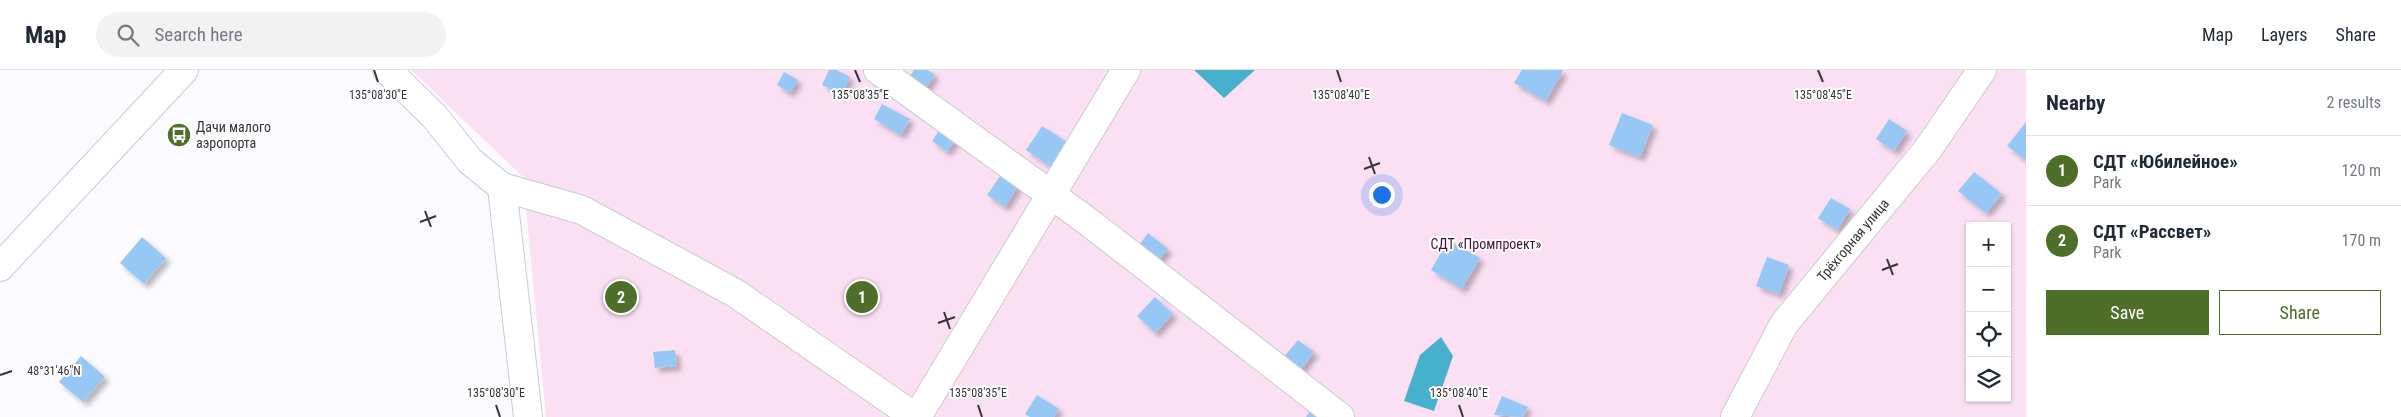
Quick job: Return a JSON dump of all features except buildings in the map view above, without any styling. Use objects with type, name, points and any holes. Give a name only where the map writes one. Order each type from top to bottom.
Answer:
[{"type":"street","points":[[0,267],[184,70]]},
{"type":"street","points":[[387,70],[434,116],[470,161],[502,187],[582,210],[735,293],[916,417],[1126,70]]},
{"type":"street","points":[[878,70],[1050,194],[1340,417]]},
{"type":"street","name":"Трёхгорная улица","points":[[1735,417],[1784,324],[1928,149],[1982,70]]},
{"type":"street","points":[[502,187],[528,417]]},
{"type":"green space","name":"СДТ «Промпроект»","points":[[411,70],[2026,70],[2026,417],[546,417],[523,177]]},
{"type":"water","points":[[1194,70],[1255,70],[1224,98]]},
{"type":"water","points":[[1441,337],[1453,356],[1434,411],[1404,401],[1420,355]]},
{"type":"place","name":"Дачи малого аэропорта","points":[[179,135]]},
{"type":"place","name":"СДТ «Рассвет»","points":[[621,297]]},
{"type":"place","name":"СДТ «Юбилейное»","points":[[862,297]]}]
